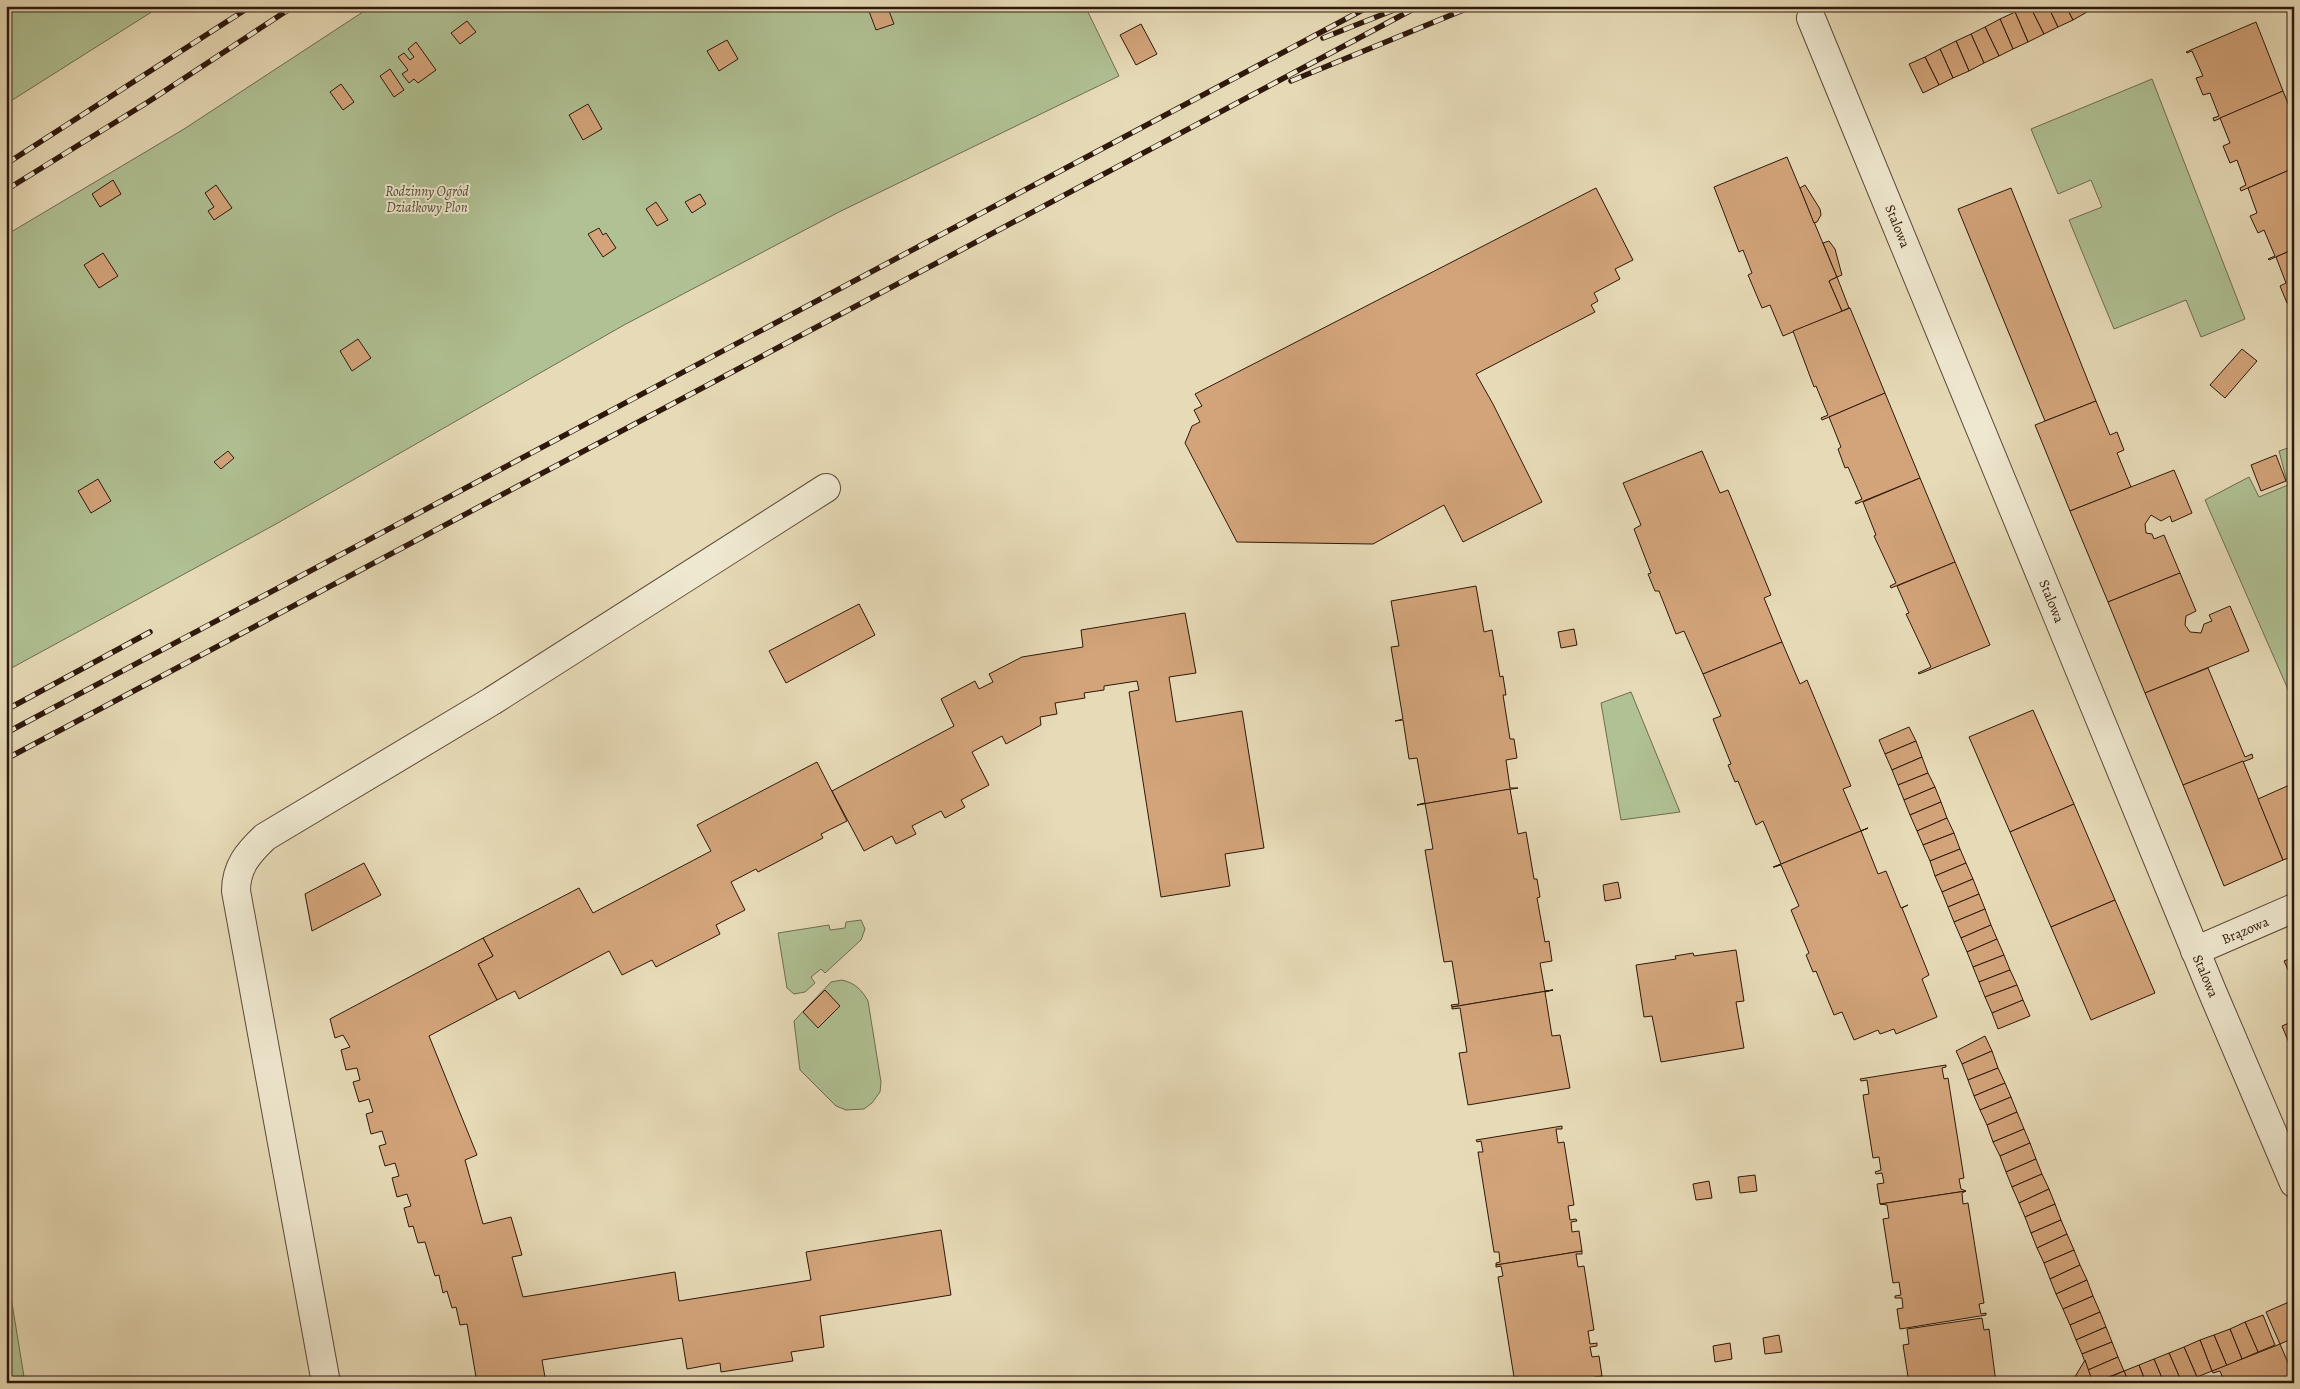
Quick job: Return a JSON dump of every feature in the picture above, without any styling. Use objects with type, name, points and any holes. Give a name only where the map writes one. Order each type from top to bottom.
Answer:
[{"type":"street","name":"Stalowa","points":[[1811,18],[2195,951],[2294,1184]]},
{"type":"street","points":[[326,1383],[236,891],[236,879],[240,865],[251,850],[265,837],[492,701],[826,488]]},
{"type":"street","name":"Brązowa","points":[[2195,951],[2294,908]]},
{"type":"green space","points":[[6,6],[161,6],[6,104]]},
{"type":"green space","name":"Rodzinny Ogród Działkowy Plon","points":[[372,6],[1085,6],[1119,76],[839,212],[624,325],[276,524],[6,671],[6,235],[184,129]]},
{"type":"green space","points":[[2152,79],[2245,319],[2201,337],[2186,300],[2114,329],[2069,220],[2102,207],[2091,180],[2058,194],[2031,129]]},
{"type":"green space","points":[[2294,446],[2294,703],[2205,500],[2249,477],[2259,497],[2288,485],[2279,451]]},
{"type":"green space","points":[[1631,692],[1680,812],[1621,820],[1601,703]]},
{"type":"green space","points":[[861,920],[865,929],[861,940],[825,973],[821,969],[811,977],[815,983],[805,992],[794,994],[787,988],[778,933],[829,925],[830,930],[845,928],[846,922]]},
{"type":"green space","points":[[842,980],[858,988],[868,1001],[881,1082],[880,1092],[872,1103],[864,1109],[846,1110],[836,1106],[800,1070],[794,1021],[831,982]]},
{"type":"green space","points":[[6,1266],[25,1383],[6,1383]]},
{"type":"building","points":[[867,6],[898,6],[899,8],[889,11],[894,24],[876,30]]},
{"type":"building","points":[[2030,6],[2044,34],[2028,42],[2015,12]]},
{"type":"building","points":[[2030,6],[2048,6],[2058,27],[2044,34]]},
{"type":"building","points":[[2048,6],[2066,6],[2073,20],[2058,27]]},
{"type":"building","points":[[2066,6],[2084,6],[2087,12],[2073,20]]},
{"type":"building","points":[[2015,12],[2028,42],[2013,49],[2000,19]]},
{"type":"building","points":[[2000,19],[2013,49],[1999,56],[1985,27]]},
{"type":"building","points":[[467,21],[476,32],[460,44],[451,33]]},
{"type":"building","points":[[2256,22],[2283,91],[2214,121],[2213,118],[2219,116],[2210,93],[2203,95],[2196,78],[2203,76],[2192,51],[2186,52]]},
{"type":"building","points":[[1141,24],[1157,54],[1136,65],[1120,35]]},
{"type":"building","points":[[1985,27],[1999,56],[1984,63],[1971,34]]},
{"type":"building","points":[[1971,34],[1984,63],[1969,71],[1956,41]]},
{"type":"building","points":[[727,40],[738,59],[719,71],[707,51]]},
{"type":"building","points":[[1956,41],[1969,71],[1953,78],[1940,49]]},
{"type":"building","points":[[416,42],[436,70],[418,83],[414,79],[409,83],[402,74],[408,70],[398,57],[404,53],[410,60],[414,57],[408,49]]},
{"type":"building","points":[[1940,49],[1953,78],[1939,85],[1925,57]]},
{"type":"building","points":[[1925,57],[1939,85],[1923,93],[1909,64]]},
{"type":"building","points":[[390,69],[404,90],[394,97],[380,76]]},
{"type":"building","points":[[341,84],[354,102],[343,110],[330,92]]},
{"type":"building","points":[[2283,91],[2294,118],[2294,168],[2241,191],[2240,188],[2246,185],[2237,160],[2230,163],[2223,146],[2230,143],[2220,118]]},
{"type":"building","points":[[588,104],[602,129],[583,140],[569,115]]},
{"type":"building","points":[[1787,157],[1837,277],[1829,281],[1842,311],[1850,308],[1783,336],[1770,305],[1762,308],[1748,275],[1752,273],[1743,250],[1739,252],[1714,187]]},
{"type":"building","points":[[2294,168],[2294,249],[2269,260],[2275,256],[2264,230],[2258,233],[2250,216],[2257,213],[2248,188]]},
{"type":"building","points":[[113,180],[121,194],[100,207],[92,194]]},
{"type":"building","points":[[216,185],[232,208],[214,220],[208,211],[214,207],[205,193]]},
{"type":"building","points":[[1805,185],[1820,209],[1821,215],[1817,222],[1814,223],[1800,188]]},
{"type":"building","points":[[1596,188],[1633,260],[1615,269],[1620,279],[1594,293],[1598,301],[1591,305],[1595,312],[1476,374],[1542,502],[1463,542],[1444,505],[1373,544],[1237,542],[1185,443],[1192,426],[1200,422],[1194,410],[1202,406],[1195,394]]},
{"type":"building","points":[[2011,188],[2096,401],[2045,421],[1958,209]]},
{"type":"building","points":[[700,194],[706,204],[692,213],[685,202]]},
{"type":"building","points":[[656,202],[668,220],[657,226],[646,209]]},
{"type":"building","points":[[599,228],[603,235],[606,233],[616,248],[603,257],[588,234]]},
{"type":"building","points":[[1829,241],[1835,249],[1842,275],[1837,277],[1823,243]]},
{"type":"building","points":[[2294,249],[2294,302],[2287,303],[2280,286],[2286,283],[2276,257]]},
{"type":"building","points":[[103,253],[118,276],[99,288],[84,265]]},
{"type":"building","points":[[1837,277],[1849,308],[1842,311],[1829,281]]},
{"type":"building","points":[[1850,308],[1885,393],[1822,420],[1821,418],[1828,415],[1816,386],[1814,387],[1793,331]]},
{"type":"building","points":[[358,339],[371,358],[352,371],[340,351]]},
{"type":"building","points":[[2242,349],[2257,361],[2225,398],[2210,385]]},
{"type":"building","points":[[1885,393],[1920,478],[1856,504],[1855,502],[1862,499],[1848,467],[1845,468],[1838,449],[1841,447],[1829,417]]},
{"type":"building","points":[[2096,401],[2110,435],[2117,432],[2124,450],[2117,453],[2131,487],[2070,511],[2035,425]]},
{"type":"building","points":[[228,451],[234,458],[221,469],[214,462]]},
{"type":"building","points":[[1702,451],[1720,493],[1728,490],[1771,595],[1764,598],[1782,642],[1703,674],[1684,631],[1676,634],[1659,591],[1655,591],[1648,574],[1651,573],[1634,529],[1641,525],[1623,483]]},
{"type":"building","points":[[2276,455],[2286,481],[2261,491],[2251,465]]},
{"type":"building","points":[[2174,470],[2192,513],[2172,522],[2170,516],[2161,521],[2151,515],[2145,524],[2146,533],[2152,534],[2154,539],[2164,535],[2180,573],[2108,602],[2070,511]]},
{"type":"building","points":[[1920,478],[1955,562],[1891,588],[1890,586],[1896,583],[1874,536],[1876,535],[1863,502]]},
{"type":"building","points":[[98,479],[111,501],[91,513],[78,491]]},
{"type":"building","points":[[1955,562],[1990,645],[1919,674],[1931,667],[1906,614],[1909,613],[1897,586]]},
{"type":"building","points":[[2180,573],[2196,611],[2186,616],[2185,625],[2190,632],[2201,633],[2204,624],[2212,621],[2209,615],[2230,606],[2249,651],[2145,693],[2108,602]]},
{"type":"building","points":[[1476,586],[1484,632],[1492,630],[1500,677],[1503,676],[1506,695],[1503,695],[1510,739],[1514,739],[1517,758],[1506,760],[1510,788],[1518,788],[1417,805],[1425,803],[1417,758],[1409,759],[1403,720],[1395,721],[1403,719],[1391,647],[1399,646],[1391,601]]},
{"type":"building","points":[[859,604],[875,635],[786,683],[769,651]]},
{"type":"building","points":[[1185,613],[1196,673],[1169,677],[1176,722],[1242,711],[1264,848],[1225,854],[1230,886],[1161,897],[1129,692],[1139,690],[1137,681],[1104,686],[1104,690],[1084,693],[1085,698],[1055,703],[1057,714],[1040,717],[1041,725],[1006,744],[1002,736],[972,752],[989,785],[961,800],[965,807],[945,818],[941,811],[912,826],[916,834],[896,844],[892,836],[864,851],[832,791],[954,726],[941,699],[975,681],[979,689],[993,682],[989,674],[1022,657],[1083,647],[1081,630]]},
{"type":"building","points":[[1574,629],[1577,645],[1561,648],[1558,632]]},
{"type":"building","points":[[1782,642],[1800,684],[1807,680],[1851,786],[1843,789],[1861,831],[1774,867],[1773,867],[1781,864],[1763,821],[1756,825],[1738,781],[1735,782],[1728,765],[1731,764],[1713,719],[1721,716],[1703,674]]},
{"type":"building","points":[[2208,668],[2245,757],[2252,754],[2253,758],[2183,785],[2145,693]]},
{"type":"building","points":[[2033,710],[2074,804],[2010,832],[1969,737]]},
{"type":"building","points":[[1909,727],[1916,741],[1885,754],[1879,740]]},
{"type":"building","points":[[1916,741],[1922,757],[1892,770],[1885,754]]},
{"type":"building","points":[[1922,757],[1928,773],[1898,785],[1892,770]]},
{"type":"building","points":[[2243,761],[2283,860],[2224,886],[2183,785]]},
{"type":"building","points":[[817,762],[847,821],[821,834],[823,838],[758,872],[756,869],[731,882],[745,910],[716,925],[720,934],[656,967],[652,960],[622,975],[609,951],[519,999],[515,991],[497,1000],[478,964],[493,956],[483,938],[579,888],[593,913],[711,851],[697,825]]},
{"type":"building","points":[[1928,773],[1935,787],[1904,800],[1898,785]]},
{"type":"building","points":[[2294,783],[2294,856],[2283,860],[2258,799]]},
{"type":"building","points":[[1935,787],[1941,802],[1910,815],[1904,800]]},
{"type":"building","points":[[1510,789],[1518,834],[1526,832],[1534,879],[1537,879],[1540,897],[1537,898],[1545,942],[1549,941],[1552,961],[1540,963],[1545,991],[1553,990],[1452,1007],[1451,1005],[1459,1004],[1452,961],[1444,962],[1425,850],[1433,849],[1425,804]]},
{"type":"building","points":[[1941,802],[1947,818],[1917,831],[1910,815]]},
{"type":"building","points":[[2074,804],[2115,900],[2051,927],[2010,832]]},
{"type":"building","points":[[1947,818],[1954,833],[1923,845],[1917,831]]},
{"type":"building","points":[[1868,828],[1861,831],[1878,874],[1886,871],[1901,908],[1908,905],[1902,908],[1929,975],[1922,979],[1937,1017],[1896,1034],[1894,1029],[1880,1034],[1878,1030],[1854,1040],[1842,1012],[1834,1015],[1816,971],[1813,972],[1806,955],[1809,953],[1791,910],[1799,906],[1781,865],[1774,867]]},
{"type":"building","points":[[1954,833],[1960,849],[1930,861],[1923,845]]},
{"type":"building","points":[[1960,849],[1966,863],[1935,876],[1930,861]]},
{"type":"building","points":[[364,863],[381,895],[312,931],[305,894]]},
{"type":"building","points":[[1966,863],[1973,879],[1942,892],[1935,876]]},
{"type":"building","points":[[1973,879],[1979,894],[1948,907],[1942,892]]},
{"type":"building","points":[[1618,882],[1621,898],[1605,901],[1603,885]]},
{"type":"building","points":[[1979,894],[1985,909],[1954,922],[1948,907]]},
{"type":"building","points":[[2115,900],[2155,993],[2091,1020],[2051,927]]},
{"type":"building","points":[[1985,909],[1991,925],[1961,938],[1954,922]]},
{"type":"building","points":[[1991,925],[1997,939],[1967,952],[1961,938]]},
{"type":"building","points":[[483,938],[493,956],[478,964],[497,1000],[429,1036],[477,1155],[465,1160],[483,1224],[511,1217],[522,1255],[512,1257],[523,1297],[675,1272],[679,1301],[811,1280],[806,1252],[941,1230],[951,1295],[820,1316],[824,1347],[791,1352],[793,1361],[721,1372],[720,1363],[687,1369],[682,1338],[542,1360],[546,1383],[477,1383],[467,1324],[460,1325],[456,1307],[452,1308],[447,1291],[443,1293],[439,1275],[435,1276],[425,1242],[418,1243],[413,1226],[409,1227],[404,1208],[411,1206],[407,1194],[397,1197],[392,1178],[399,1176],[395,1163],[385,1166],[379,1146],[386,1144],[382,1131],[371,1134],[366,1114],[373,1112],[369,1099],[359,1102],[353,1082],[360,1080],[357,1068],[346,1070],[341,1050],[350,1047],[343,1035],[335,1038],[330,1019]]},
{"type":"building","points":[[1997,939],[2004,955],[1973,967],[1967,952]]},
{"type":"building","points":[[1736,950],[1744,1001],[1736,1002],[1744,1048],[1661,1062],[1652,1016],[1644,1017],[1636,965],[1676,959],[1675,956],[1693,953],[1694,956]]},
{"type":"building","points":[[2004,955],[2010,970],[1979,982],[1973,967]]},
{"type":"building","points":[[2294,957],[2294,983],[2284,961]]},
{"type":"building","points":[[2010,970],[2017,985],[1985,997],[1979,982]]},
{"type":"building","points":[[2017,985],[2023,1000],[1992,1013],[1985,997]]},
{"type":"building","points":[[825,990],[840,1006],[818,1028],[803,1012]]},
{"type":"building","points":[[1553,990],[1545,992],[1552,1036],[1560,1035],[1570,1088],[1468,1105],[1459,1053],[1467,1052],[1460,1008],[1452,1009],[1452,1007]]},
{"type":"building","points":[[2023,1000],[2030,1016],[1998,1029],[1992,1013]]},
{"type":"building","points":[[2294,1021],[2294,1055],[2282,1026]]},
{"type":"building","points":[[1985,1036],[1992,1051],[1962,1064],[1956,1051]]},
{"type":"building","points":[[1992,1051],[1998,1068],[1968,1080],[1962,1064]]},
{"type":"building","points":[[1946,1065],[1946,1067],[1942,1068],[1944,1079],[1948,1078],[1964,1178],[1959,1179],[1961,1189],[1966,1191],[1880,1204],[1877,1184],[1884,1183],[1882,1173],[1876,1174],[1875,1172],[1881,1170],[1879,1157],[1873,1158],[1863,1095],[1869,1094],[1867,1080],[1861,1081],[1860,1079]]},
{"type":"building","points":[[1998,1068],[2005,1083],[1974,1096],[1968,1080]]},
{"type":"building","points":[[2005,1083],[2011,1097],[1980,1110],[1974,1096]]},
{"type":"building","points":[[2011,1097],[2017,1112],[1987,1125],[1980,1110]]},
{"type":"building","points":[[2017,1112],[2024,1129],[1993,1142],[1987,1125]]},
{"type":"building","points":[[1562,1126],[1562,1129],[1556,1129],[1558,1143],[1564,1142],[1574,1205],[1568,1206],[1570,1220],[1576,1219],[1577,1221],[1571,1222],[1572,1232],[1579,1231],[1582,1251],[1496,1265],[1496,1263],[1500,1262],[1499,1252],[1494,1252],[1478,1152],[1483,1152],[1481,1141],[1477,1142],[1476,1140]]},
{"type":"building","points":[[2024,1129],[2030,1143],[2000,1156],[1993,1142]]},
{"type":"building","points":[[2030,1143],[2036,1159],[2006,1172],[2000,1156]]},
{"type":"building","points":[[2036,1159],[2042,1174],[2012,1187],[2006,1172]]},
{"type":"building","points":[[2042,1174],[2049,1189],[2019,1203],[2012,1187]]},
{"type":"building","points":[[1755,1175],[1757,1191],[1740,1193],[1738,1177]]},
{"type":"building","points":[[1709,1181],[1712,1198],[1696,1200],[1693,1184]]},
{"type":"building","points":[[2049,1189],[2055,1204],[2025,1217],[2019,1203]]},
{"type":"building","points":[[1966,1191],[1962,1193],[1963,1204],[1968,1203],[1984,1303],[1979,1304],[1981,1314],[1986,1313],[1986,1315],[1900,1329],[1897,1309],[1903,1308],[1902,1298],[1895,1298],[1895,1296],[1901,1295],[1899,1282],[1893,1283],[1883,1219],[1889,1218],[1887,1205],[1880,1204]]},
{"type":"building","points":[[2055,1204],[2061,1220],[2031,1233],[2025,1217]]},
{"type":"building","points":[[2061,1220],[2067,1234],[2037,1248],[2031,1233]]},
{"type":"building","points":[[2067,1234],[2074,1250],[2044,1263],[2037,1248]]},
{"type":"building","points":[[2074,1250],[2080,1265],[2050,1279],[2044,1263]]},
{"type":"building","points":[[1582,1251],[1582,1254],[1576,1254],[1578,1267],[1584,1266],[1594,1330],[1588,1331],[1590,1344],[1597,1343],[1597,1346],[1590,1347],[1592,1357],[1599,1356],[1602,1376],[1556,1383],[1520,1383],[1519,1377],[1514,1377],[1498,1277],[1503,1276],[1501,1266],[1496,1267],[1496,1265]]},
{"type":"building","points":[[2080,1265],[2087,1280],[2056,1294],[2050,1279]]},
{"type":"building","points":[[2087,1280],[2093,1296],[2063,1309],[2056,1294]]},
{"type":"building","points":[[2093,1296],[2100,1312],[2070,1325],[2063,1309]]},
{"type":"building","points":[[2289,1302],[2294,1314],[2294,1338],[2280,1344],[2266,1312]]},
{"type":"building","points":[[2100,1312],[2106,1327],[2076,1340],[2070,1325]]},
{"type":"building","points":[[2263,1315],[2275,1345],[2258,1352],[2245,1322]]},
{"type":"building","points":[[1982,1318],[1984,1330],[1989,1329],[1996,1383],[1909,1383],[1903,1345],[1909,1344],[1907,1329]]},
{"type":"building","points":[[2245,1322],[2258,1352],[2242,1359],[2230,1329]]},
{"type":"building","points":[[2106,1327],[2112,1342],[2082,1354],[2076,1340]]},
{"type":"building","points":[[2230,1329],[2242,1359],[2227,1366],[2214,1335]]},
{"type":"building","points":[[1779,1335],[1782,1352],[1765,1354],[1763,1338]]},
{"type":"building","points":[[2214,1335],[2227,1366],[2212,1371],[2200,1340]]},
{"type":"building","points":[[2200,1340],[2212,1371],[2197,1377],[2184,1347]]},
{"type":"building","points":[[2112,1342],[2118,1357],[2088,1370],[2082,1354]]},
{"type":"building","points":[[1730,1343],[1732,1359],[1715,1362],[1713,1346]]},
{"type":"building","points":[[2280,1344],[2294,1377],[2294,1383],[2225,1383],[2220,1371],[2213,1373],[2212,1371]]},
{"type":"building","points":[[2184,1347],[2197,1377],[2182,1383],[2169,1353]]},
{"type":"building","points":[[2169,1353],[2182,1383],[2164,1383],[2154,1359]]},
{"type":"building","points":[[2118,1357],[2124,1371],[2093,1383],[2088,1370]]},
{"type":"building","points":[[2154,1359],[2164,1383],[2146,1383],[2139,1365]]},
{"type":"building","points":[[2085,1360],[2093,1383],[2074,1383],[2073,1380]]},
{"type":"building","points":[[2139,1365],[2146,1383],[2129,1383],[2124,1371]]},
{"type":"building","points":[[2124,1371],[2129,1383],[2111,1383],[2108,1378]]},
{"type":"building","points":[[1602,1376],[1602,1379],[1596,1380],[1596,1383],[1556,1383]]},
{"type":"railway","points":[[6,164],[251,6]]},
{"type":"railway","points":[[6,190],[148,102],[294,6]]},
{"type":"railway","points":[[6,733],[1370,6]]},
{"type":"railway","points":[[1323,38],[1404,6]]},
{"type":"railway","points":[[6,759],[1419,6]]},
{"type":"railway","points":[[1291,81],[1473,6]]},
{"type":"railway","points":[[6,710],[150,632]]}]
